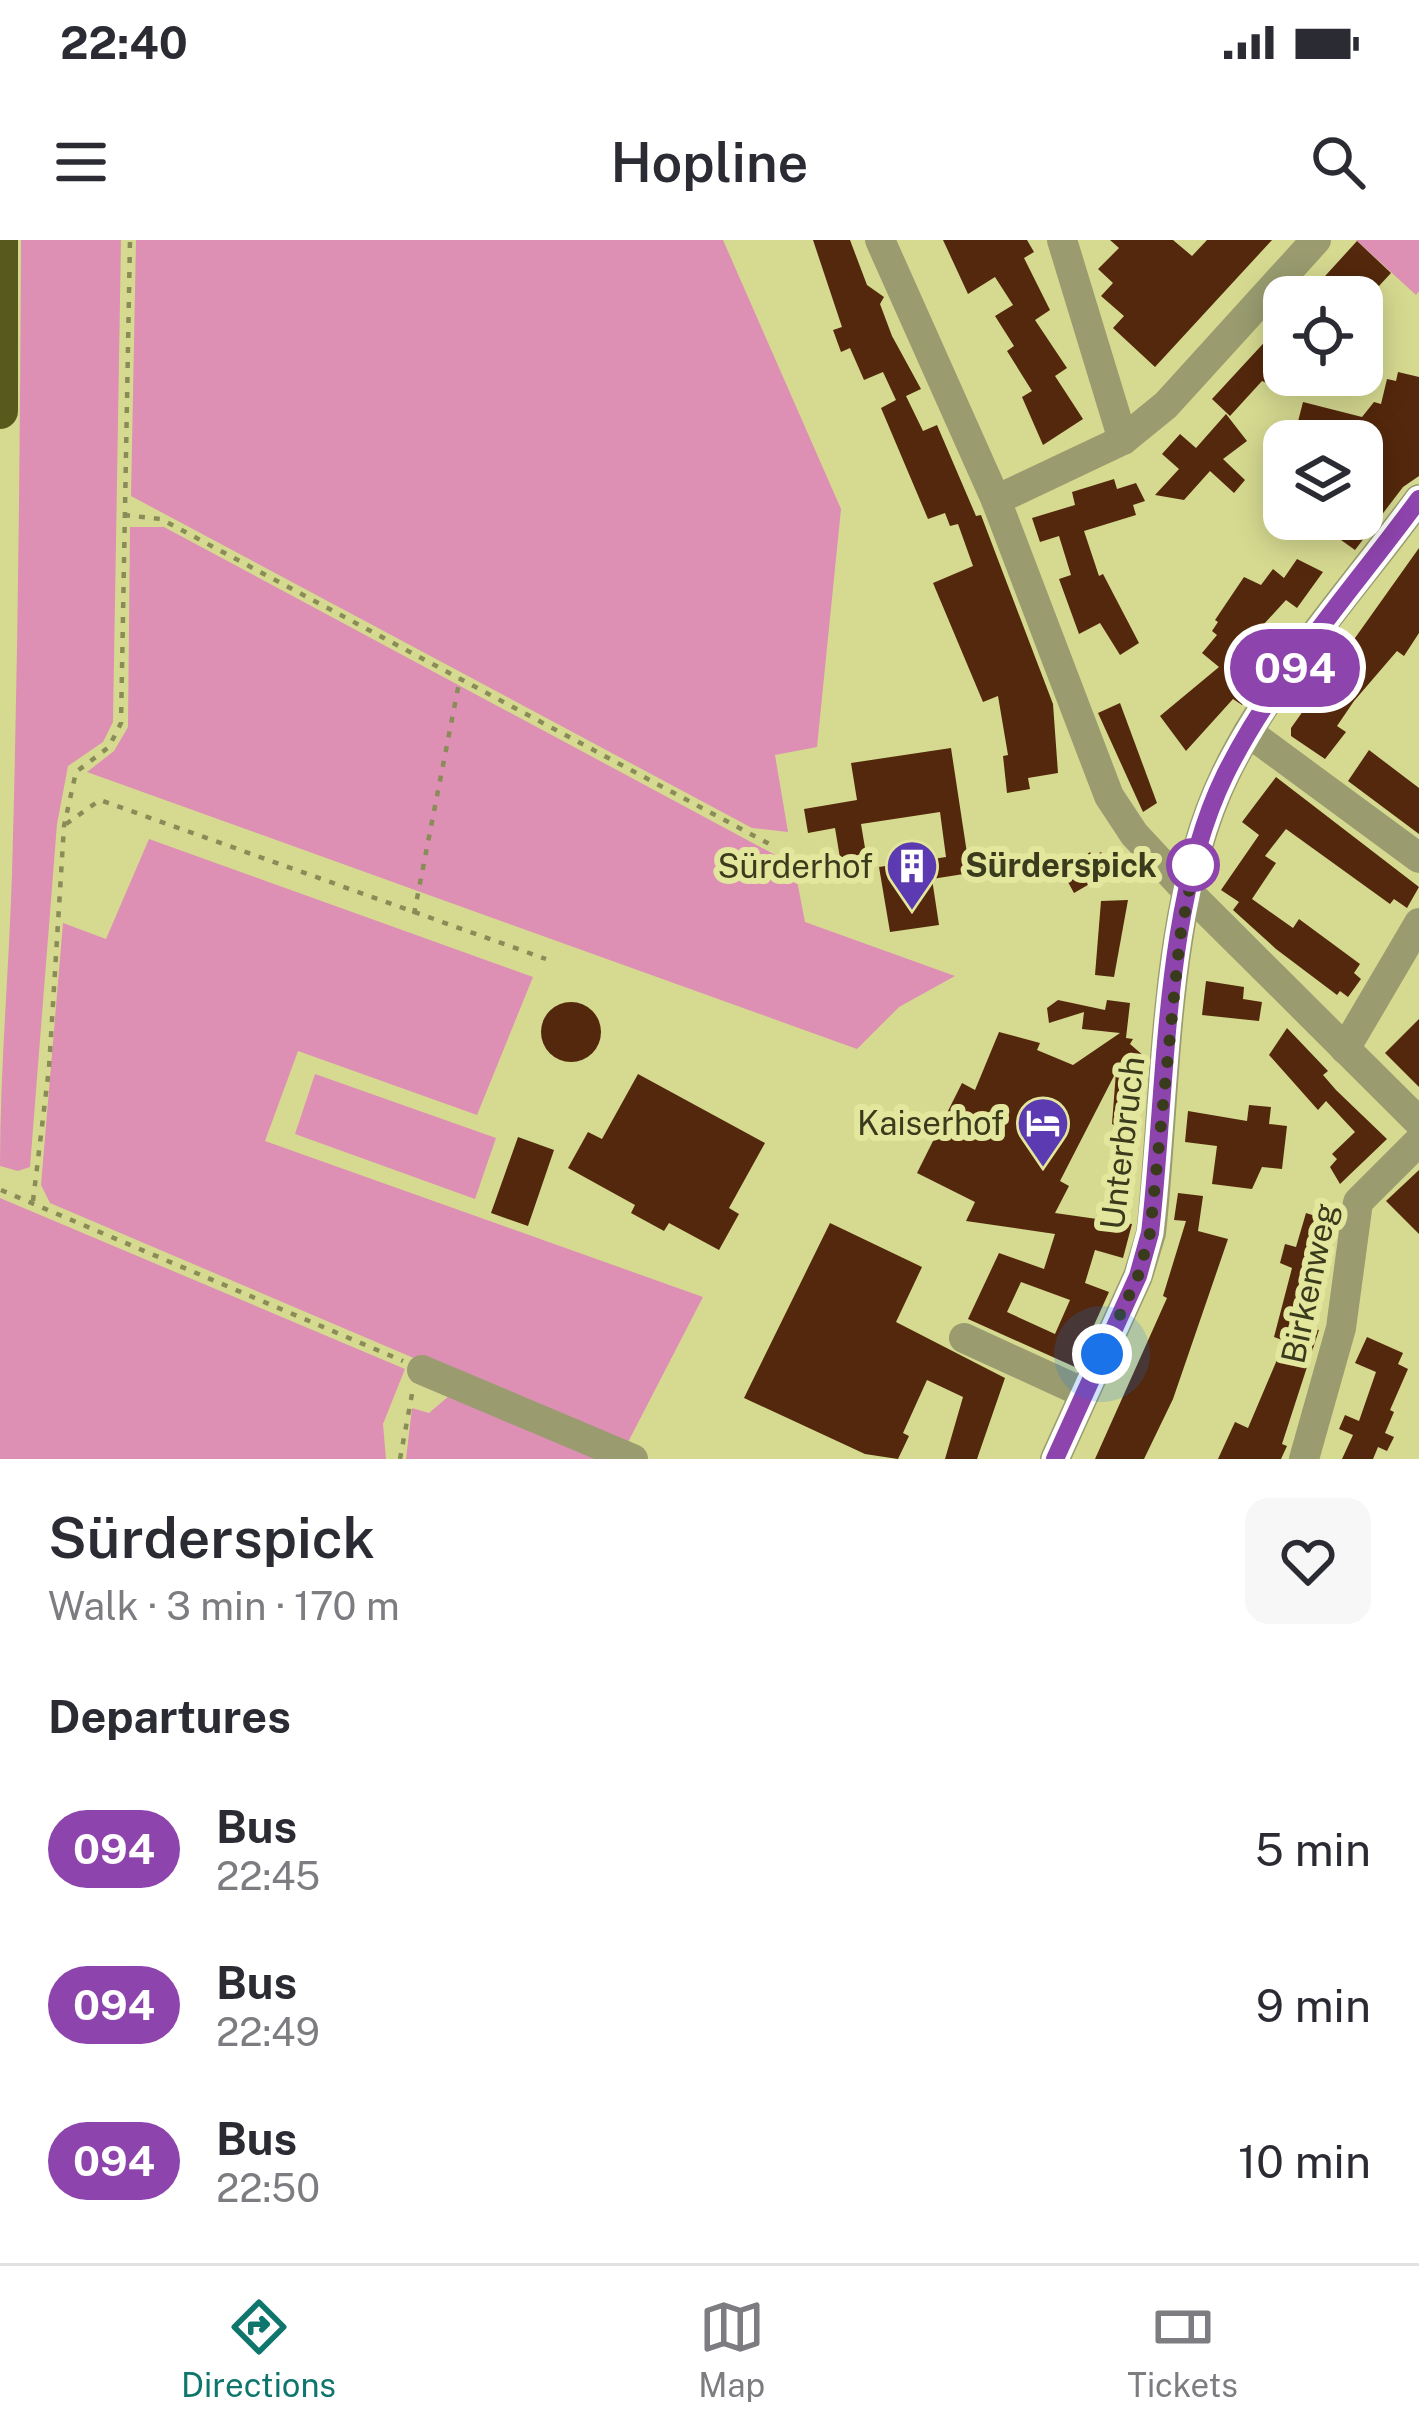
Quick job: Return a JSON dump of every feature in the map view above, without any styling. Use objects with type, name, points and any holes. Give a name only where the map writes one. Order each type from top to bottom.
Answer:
[{"type":"highway","points":[[0,240],[0,411]]},
{"type":"street","points":[[880,240],[996,500],[1109,796],[1134,834],[1186,890],[1419,1122]]},
{"type":"street","points":[[1062,240],[1123,440]]},
{"type":"street","points":[[996,500],[1123,440],[1166,405],[1316,240]]},
{"type":"street","name":"Unterbruch","points":[[1055,1459],[1138,1276],[1150,1233],[1186,890],[1223,779],[1248,732],[1419,499]]},
{"type":"street","points":[[1248,732],[1419,858]]},
{"type":"street","points":[[1345,1048],[1419,923]]},
{"type":"street","name":"Birkenweg","points":[[1304,1459],[1341,1328],[1358,1202],[1419,1141]]},
{"type":"street","points":[[964,1338],[1084,1393]]},
{"type":"street","points":[[422,1370],[634,1459]]},
{"type":"path","points":[[33,1201],[49,1068],[64,826],[76,772],[109,748],[122,723],[130,240]]},
{"type":"path","points":[[124,515],[161,519],[775,847]]},
{"type":"path","points":[[415,914],[460,678]]},
{"type":"path","points":[[64,826],[100,800],[546,959]]},
{"type":"path","points":[[2,1190],[422,1370],[408,1404],[400,1459]]},
{"type":"shaded area","points":[[21,240],[121,240],[113,722],[103,742],[68,766],[57,824],[30,1167],[18,1171],[0,1166],[14,794]]},
{"type":"shaded area","points":[[136,240],[723,240],[841,509],[817,747],[775,755],[788,832],[752,828],[131,496]]},
{"type":"shaded area","points":[[1356,240],[1419,240],[1416,295]]},
{"type":"shaded area","points":[[130,527],[164,527],[794,865],[805,922],[955,976],[899,1007],[857,1049],[87,772],[114,751],[128,727]]},
{"type":"shaded area","points":[[149,839],[533,977],[477,1115],[298,1051],[265,1141],[703,1297],[625,1448],[50,1203],[41,1185],[63,923],[106,939]]},
{"type":"shaded area","points":[[315,1074],[496,1138],[475,1199],[295,1134]]},
{"type":"shaded area","points":[[0,1198],[405,1369],[383,1424],[386,1459],[0,1459]]},
{"type":"shaded area","points":[[456,1390],[617,1459],[406,1459],[412,1408],[429,1413]]},
{"type":"building","points":[[813,240],[850,240],[867,285],[884,297],[880,304],[892,336],[921,389],[906,396],[923,431],[937,425],[976,516],[981,515],[1053,704],[1058,773],[1028,778],[1030,789],[1007,793],[1003,756],[1008,755],[998,696],[983,702],[933,583],[973,566],[958,524],[950,526],[945,513],[928,519],[881,408],[896,400],[883,372],[864,380],[850,348],[841,352],[833,330],[842,327]]},
{"type":"building","points":[[943,240],[1027,240],[1034,252],[1024,258],[1050,310],[1035,320],[1067,368],[1055,376],[1083,419],[1043,445],[1022,397],[1032,391],[1007,351],[1014,346],[995,316],[1013,305],[995,277],[968,294]]},
{"type":"building","points":[[1110,240],[1173,240],[1192,256],[1207,240],[1272,240],[1155,367],[1113,328],[1124,316],[1101,296],[1113,283],[1098,269],[1119,248]]},
{"type":"building","points":[[1357,241],[1391,273],[1383,282],[1383,276],[1325,276]]},
{"type":"building","points":[[1263,344],[1263,381],[1230,416],[1212,399]]},
{"type":"building","points":[[1398,372],[1419,377],[1419,476],[1403,487],[1383,513],[1383,420],[1298,420],[1303,402],[1362,417],[1374,402],[1381,404],[1387,379],[1396,381]]},
{"type":"building","points":[[1226,414],[1247,441],[1223,459],[1245,480],[1234,493],[1210,471],[1184,500],[1155,495],[1179,469],[1162,454],[1180,434],[1196,448]]},
{"type":"building","points":[[1114,479],[1117,489],[1136,483],[1145,501],[1133,505],[1136,515],[1084,531],[1099,576],[1103,574],[1139,643],[1120,655],[1100,623],[1079,634],[1059,579],[1071,575],[1059,536],[1040,542],[1032,518],[1075,505],[1072,492]]},
{"type":"building","points":[[1341,540],[1363,540],[1355,550]]},
{"type":"building","points":[[1419,548],[1419,633],[1404,656],[1397,651],[1354,701],[1337,726],[1346,732],[1325,759],[1291,736],[1291,728]]},
{"type":"building","points":[[1297,559],[1323,572],[1297,608],[1286,600],[1263,625],[1285,642],[1242,705],[1233,699],[1186,751],[1160,716],[1219,667],[1202,653],[1217,635],[1212,631],[1215,620],[1244,577],[1261,585],[1273,569],[1284,578]]},
{"type":"building","points":[[1120,703],[1157,803],[1143,812],[1098,713]]},
{"type":"building","points":[[951,748],[970,873],[932,879],[939,925],[890,932],[879,867],[946,857],[940,812],[861,824],[869,872],[843,876],[835,828],[808,833],[804,809],[857,800],[851,763]]},
{"type":"building","points":[[1369,750],[1419,788],[1419,834],[1348,781]]},
{"type":"building","points":[[1276,777],[1419,887],[1407,908],[1394,899],[1390,904],[1286,829],[1265,856],[1276,863],[1252,899],[1293,928],[1299,919],[1360,964],[1354,973],[1361,979],[1348,997],[1340,991],[1337,995],[1276,949],[1233,910],[1239,902],[1221,890],[1259,835],[1242,822]]},
{"type":"building","points":[[1090,852],[1093,857],[1101,852],[1112,871],[1074,893],[1063,873]]},
{"type":"building","points":[[1128,900],[1114,977],[1095,975],[1101,901]]},
{"type":"building","points":[[1206,981],[1244,987],[1243,999],[1262,1002],[1259,1021],[1202,1015]]},
{"type":"building","points":[[1058,1000],[1105,1010],[1107,1000],[1130,1003],[1126,1038],[1133,1039],[1130,1044],[1145,1057],[1126,1064],[1130,1102],[1141,1108],[1131,1133],[1112,1124],[1116,1072],[1060,1181],[1069,1186],[1055,1213],[1132,1224],[1123,1258],[1095,1250],[1085,1283],[1109,1292],[1075,1367],[968,1319],[999,1253],[1044,1269],[1055,1234],[966,1221],[975,1202],[917,1173],[962,1083],[975,1090],[999,1032],[1040,1043],[1037,1050],[1073,1065],[1120,1033],[1082,1029],[1084,1012],[1049,1023],[1047,1008]],"holes":[[[1021,1282],[1070,1300],[1055,1334],[1007,1312]]]},
{"type":"building","points":[[571,1002],[592,1011],[601,1032],[592,1053],[571,1062],[550,1053],[541,1032],[550,1011]]},
{"type":"building","points":[[1419,1019],[1419,1087],[1385,1053]]},
{"type":"building","points":[[1287,1028],[1328,1071],[1323,1075],[1336,1090],[1387,1139],[1340,1184],[1330,1167],[1337,1159],[1332,1154],[1355,1132],[1326,1101],[1318,1110],[1269,1055]]},
{"type":"building","points":[[638,1074],[765,1143],[729,1208],[739,1214],[719,1250],[669,1223],[664,1231],[631,1213],[635,1205],[568,1168],[588,1132],[602,1139]]},
{"type":"building","points":[[1249,1105],[1271,1107],[1269,1124],[1287,1126],[1282,1169],[1262,1167],[1252,1189],[1212,1184],[1217,1146],[1185,1142],[1188,1111],[1247,1121]]},
{"type":"building","points":[[518,1137],[554,1150],[528,1226],[491,1213]]},
{"type":"building","points":[[1419,1170],[1419,1234],[1386,1201]]},
{"type":"building","points":[[1178,1193],[1203,1196],[1198,1231],[1228,1239],[1173,1399],[1144,1459],[1095,1459],[1167,1298],[1163,1296],[1186,1221],[1174,1220]]},
{"type":"building","points":[[1306,1213],[1331,1221],[1331,1228],[1318,1274],[1327,1277],[1313,1329],[1319,1330],[1282,1444],[1287,1446],[1281,1459],[1218,1459],[1235,1422],[1248,1428],[1285,1341],[1274,1337],[1292,1268],[1280,1263],[1285,1244],[1296,1247]]},
{"type":"building","points":[[830,1223],[922,1267],[896,1322],[1005,1378],[977,1459],[945,1459],[963,1397],[927,1380],[903,1433],[909,1436],[898,1459],[865,1454],[744,1398]]},
{"type":"building","points":[[1367,1337],[1403,1353],[1398,1364],[1408,1369],[1390,1410],[1394,1412],[1385,1433],[1394,1437],[1387,1451],[1378,1447],[1373,1459],[1342,1459],[1353,1435],[1339,1429],[1345,1415],[1359,1421],[1376,1372],[1355,1363]]},
{"type":"bus line","name":"094","points":[[1055,1459],[1138,1276],[1150,1233],[1186,890],[1223,779],[1248,732],[1419,499]]},
{"type":"place","name":"Sürderspick","points":[[1193,865]]},
{"type":"place","name":"Sürderhof","points":[[912,912]]},
{"type":"place","name":"Kaiserhof","points":[[1043,1169]]},
{"type":"route","points":[[1102,1354],[1138,1276],[1150,1233],[1180,937],[1198,845],[1193,865]]}]
